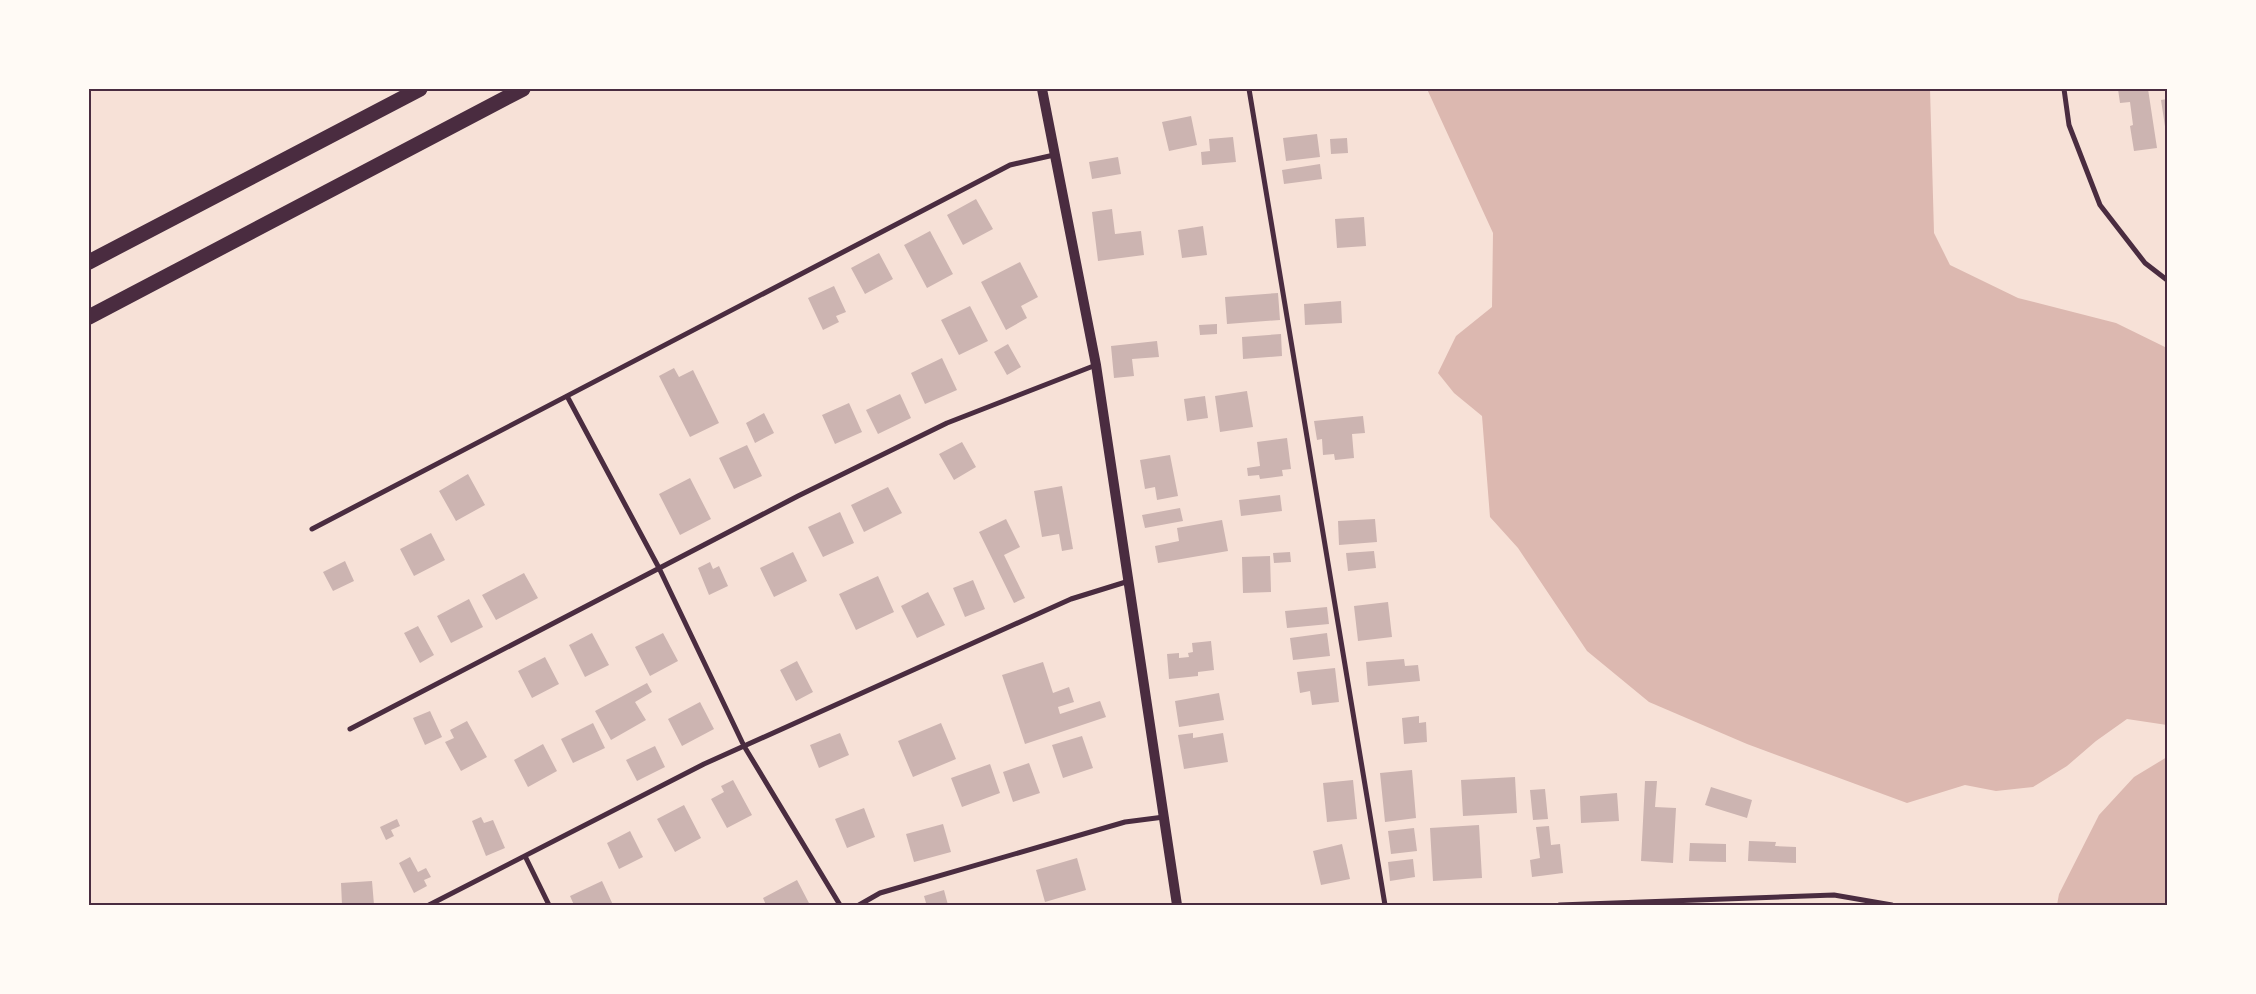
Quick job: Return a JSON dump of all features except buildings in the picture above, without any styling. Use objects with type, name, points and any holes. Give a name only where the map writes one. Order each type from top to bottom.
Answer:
[{"type":"highway","points":[[89,262],[420,89]]},
{"type":"highway","points":[[89,317],[523,89]]},
{"type":"main road","points":[[1042,89],[1096,365],[1130,581],[1176,905]]},
{"type":"street","points":[[1249,89],[1385,905]]},
{"type":"street","points":[[2064,89],[2069,125],[2100,205],[2145,263],[2167,280]]},
{"type":"street","points":[[312,529],[1010,165],[1054,155]]},
{"type":"street","points":[[350,729],[798,496],[947,423],[1096,365]]},
{"type":"street","points":[[567,396],[659,568],[744,746],[840,905]]},
{"type":"street","points":[[429,905],[695,769],[744,746],[1071,599],[1130,581]]},
{"type":"street","points":[[859,905],[880,892],[1125,822],[1164,817]]},
{"type":"street","points":[[525,856],[549,905]]},
{"type":"street","points":[[1559,905],[1834,895],[1892,905]]},
{"type":"shaded area","points":[[1427,89],[1930,89],[1934,233],[1950,265],[2018,298],[2116,323],[2167,348],[2167,725],[2127,719],[2096,741],[2067,766],[2033,787],[1996,791],[1965,785],[1907,803],[1747,744],[1649,702],[1587,651],[1518,548],[1490,517],[1482,416],[1454,393],[1438,373],[1456,336],[1492,307],[1493,233]]},
{"type":"shaded area","points":[[2167,757],[2167,905],[2057,905],[2059,894],[2099,815],[2134,777]]}]
